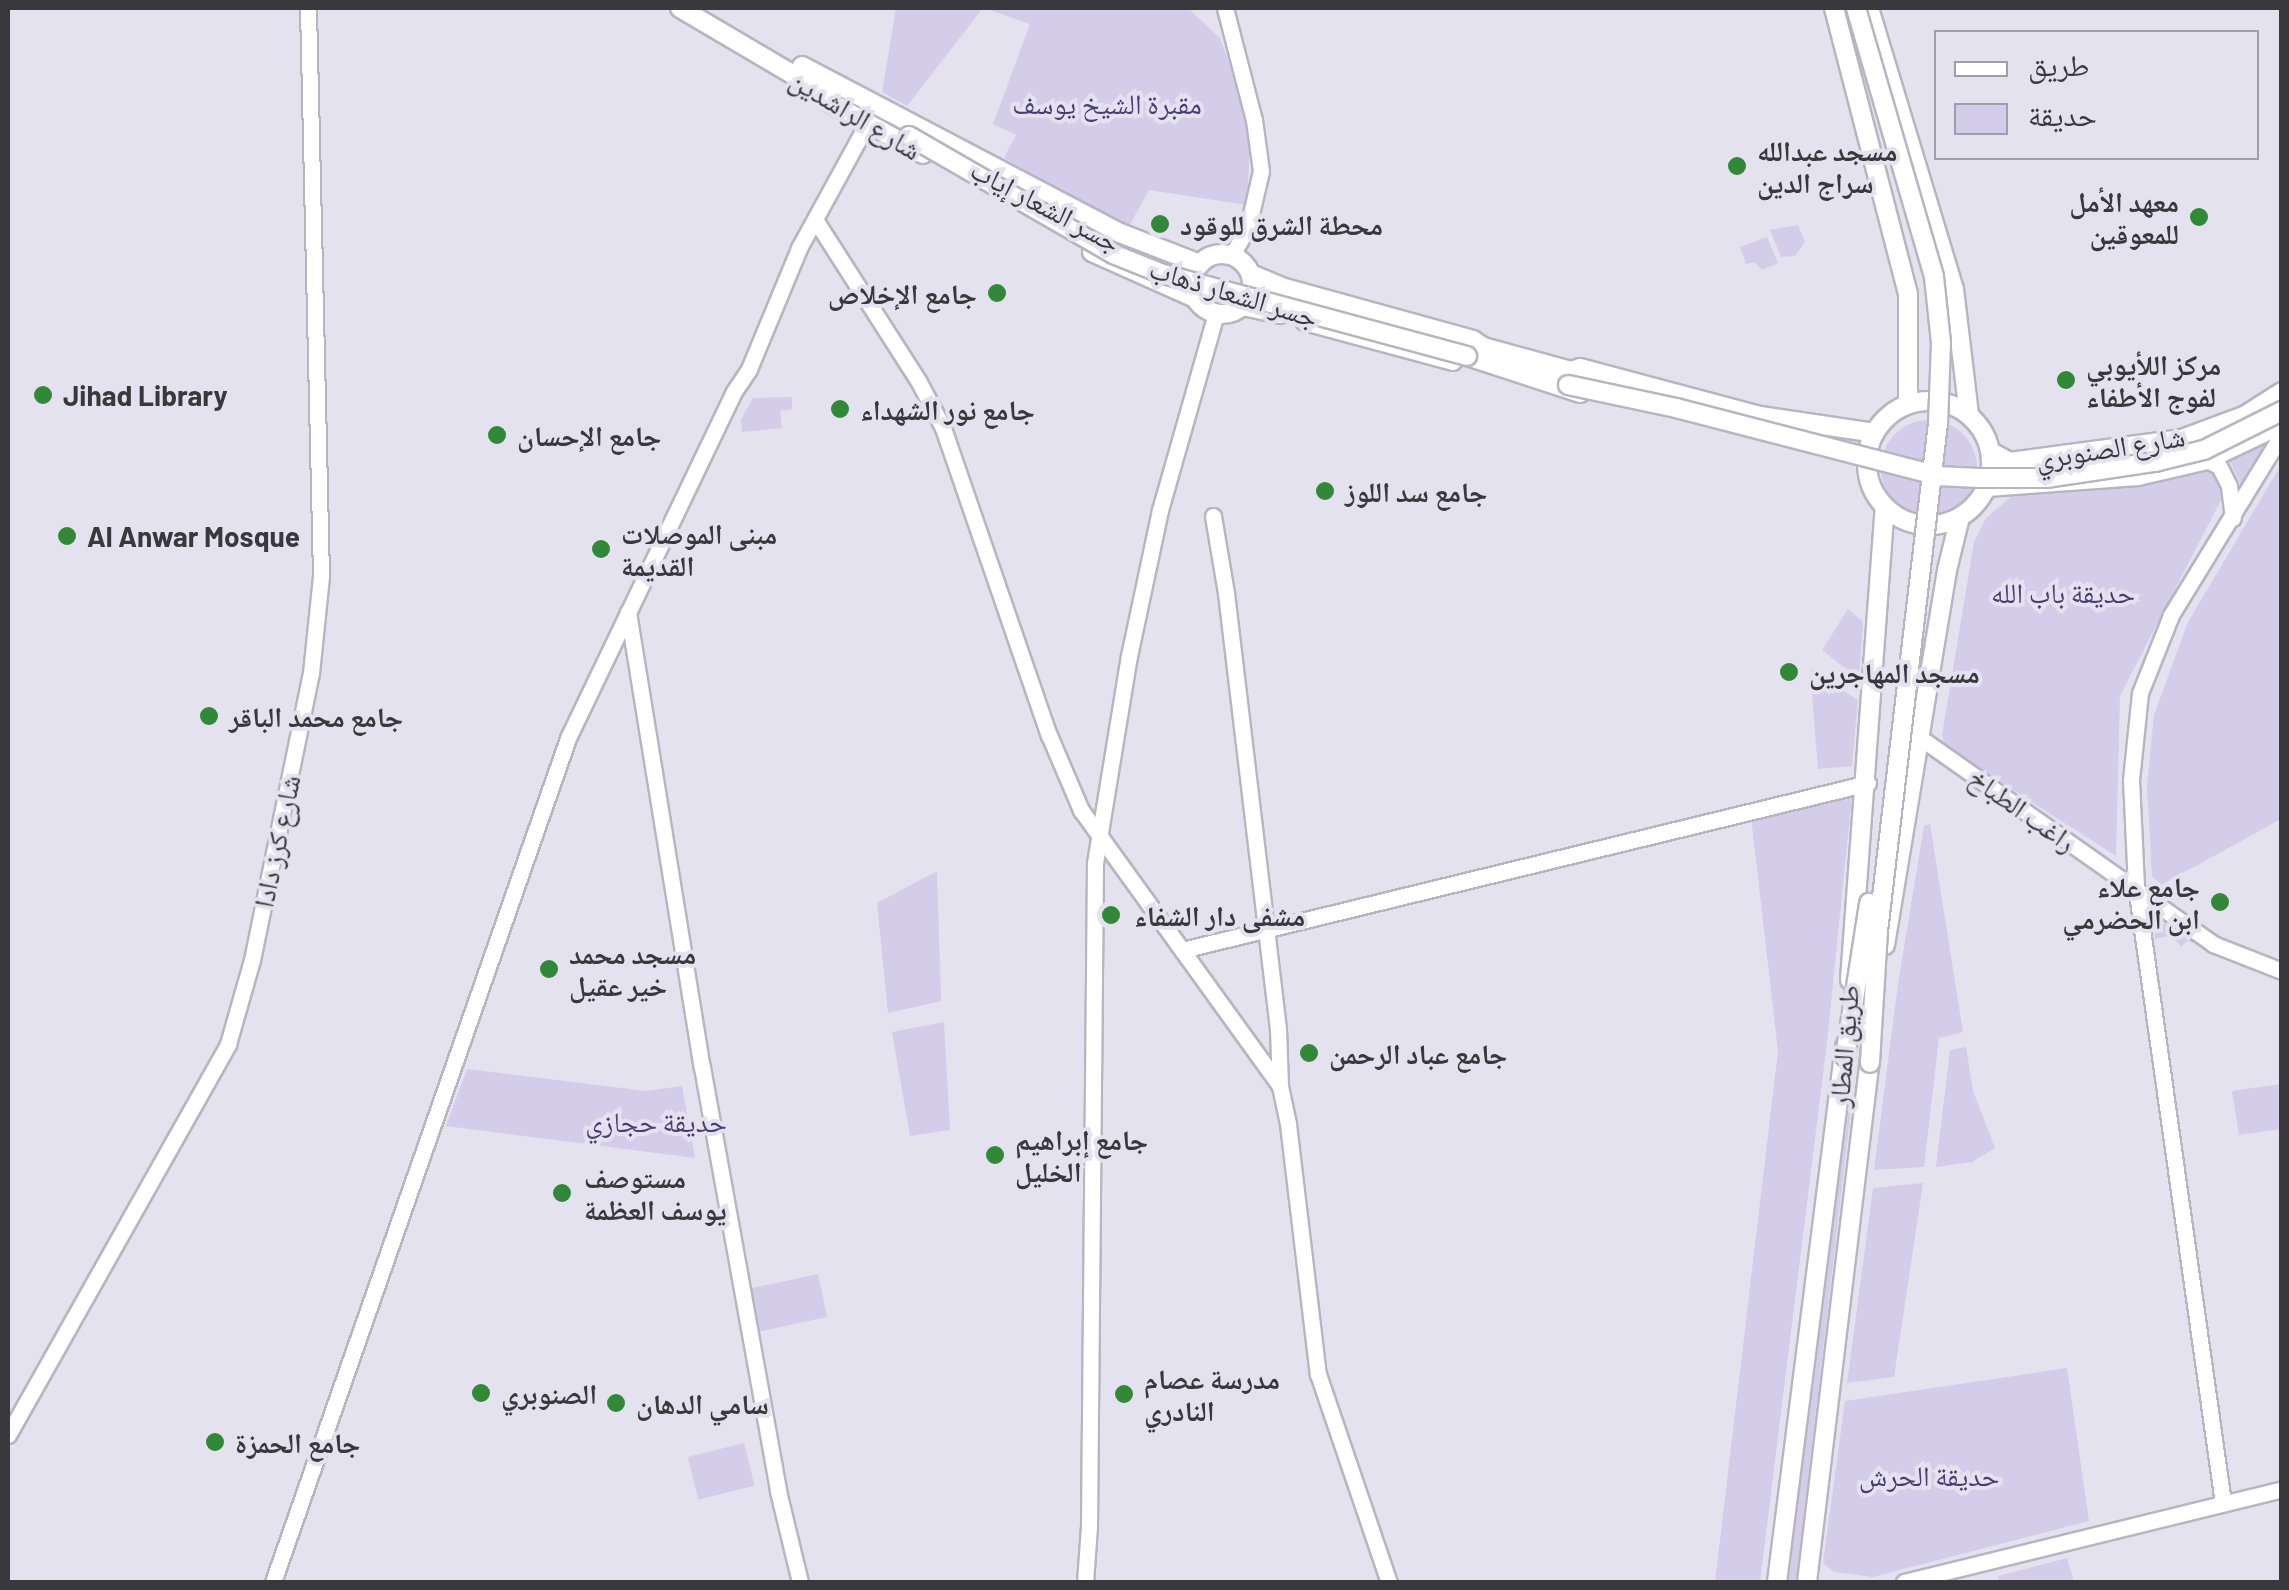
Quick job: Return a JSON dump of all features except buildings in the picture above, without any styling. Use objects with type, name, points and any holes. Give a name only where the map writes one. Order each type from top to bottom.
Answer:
[{"type":"main road","name":"شارع كرز دادا","points":[[8,1435],[228,1044],[260,923],[311,673],[321,576],[308,8]]},
{"type":"main road","name":"شارع الراشدين","points":[[680,8],[824,86],[861,94],[1120,233],[1200,264]]},
{"type":"main road","name":"شارع الراشدين","points":[[704,8],[824,86],[831,103],[1114,264],[1195,298]]},
{"type":"main road","points":[[1224,8],[1254,120],[1261,171],[1248,226],[1232,255]]},
{"type":"main road","points":[[1834,8],[1908,294],[1908,404]]},
{"type":"main road","points":[[1843,8],[1923,283],[1929,381],[1867,921],[1844,1057]]},
{"type":"main road","points":[[1856,8],[1934,277],[1941,343],[1938,423],[1878,931],[1870,1063]]},
{"type":"main road","points":[[1868,8],[1954,289],[1968,414]]},
{"type":"main road","name":"جسر الشعار ذهاب","points":[[824,86],[1113,254],[1163,274],[1475,354]]},
{"type":"main road","points":[[273,1582],[568,738],[733,392],[750,369],[799,248],[868,122]]},
{"type":"main road","points":[[816,220],[919,382],[943,428],[1049,735],[1098,838],[1149,900],[1280,1086]]},
{"type":"main road","points":[[1216,314],[1195,298],[1192,280],[1200,264],[1214,254],[1232,255],[1251,274],[1281,287],[1473,340],[1475,354]]},
{"type":"main road","points":[[1244,306],[1252,288],[1251,274]]},
{"type":"main road","points":[[1216,314],[1244,306],[1463,363],[1475,354]]},
{"type":"main road","points":[[1084,1582],[1089,1526],[1088,1280],[1098,838],[1160,510],[1216,314]]},
{"type":"main road","points":[[1475,354],[1906,460],[1979,472],[2041,471],[2152,455],[2201,442],[2282,402]]},
{"type":"main road","points":[[1569,378],[1580,368],[1760,416],[1874,433]]},
{"type":"main road","points":[[1569,378],[1938,476],[1978,478],[2046,478],[2155,462],[2204,450],[2282,411]]},
{"type":"main road","points":[[1569,378],[1576,392],[1838,454],[1867,466]]},
{"type":"main road","name":"شارع الصنوبري","points":[[1991,452],[2010,462],[2182,438],[2244,416],[2282,392]]},
{"type":"main road","points":[[1929,400],[1950,404],[1968,414],[1987,438],[1991,452],[1987,487],[1976,504],[1960,517],[1924,525],[1885,507],[1872,486],[1867,466],[1874,433],[1895,411],[1908,404],[1929,400]]},
{"type":"main road","name":"شارع الصنوبري","points":[[1987,487],[2048,486],[2138,476],[2207,460],[2282,424]]},
{"type":"main road","points":[[2223,1504],[2136,886],[2132,780],[2140,693],[2171,615],[2282,434]]},
{"type":"main road","points":[[2045,459],[2048,486]]},
{"type":"main road","points":[[2207,460],[2219,466],[2229,486],[2233,518]]},
{"type":"main road","name":"طريق المطار","points":[[1776,1582],[1844,1057],[1868,782],[1885,507]]},
{"type":"main road","points":[[1213,516],[1226,593],[1266,928],[1280,1086],[1318,1374],[1389,1582]]},
{"type":"main road","name":"طريق المطار","points":[[1808,1582],[1870,1063],[1919,737],[1960,517]]},
{"type":"main road","points":[[628,612],[702,1068],[778,1491],[800,1582]]},
{"type":"main road","name":"راغب الطباخ","points":[[1919,737],[2214,944],[2282,972]]},
{"type":"main road","points":[[1182,950],[1868,782]]},
{"type":"main road","points":[[1904,1582],[2282,1489]]},
{"type":"green space","name":"مقبرة الشيخ يوسف","points":[[896,8],[983,8],[907,106],[882,92]]},
{"type":"green space","name":"مقبرة الشيخ يوسف","points":[[984,8],[1188,8],[1220,38],[1231,68],[1250,142],[1247,205],[1149,190],[1128,228],[1004,158],[1016,135],[993,124],[1030,24]]},
{"type":"green space","points":[[1798,225],[1805,242],[1795,256],[1781,257],[1770,230]]},
{"type":"green space","points":[[1767,237],[1778,263],[1762,270],[1755,262],[1746,264],[1740,247]]},
{"type":"green space","points":[[792,397],[792,409],[780,411],[782,428],[742,432],[741,420],[753,398]]},
{"type":"green space","points":[[1929,420],[1948,423],[1963,434],[1974,449],[1974,487],[1963,502],[1948,513],[1929,516],[1910,513],[1895,502],[1884,487],[1881,468],[1884,449],[1895,434],[1910,423]]},
{"type":"green space","points":[[2274,437],[2244,490],[2228,458]]},
{"type":"green space","name":"حديقة باب الله","points":[[2281,465],[2281,819],[2161,885],[2152,876],[2147,786],[2154,715],[2188,622]]},
{"type":"green space","name":"حديقة باب الله","points":[[2198,469],[2217,475],[2223,496],[2120,696],[2116,856],[1945,746],[1942,735],[1974,542],[1986,518],[2013,495],[2121,484]]},
{"type":"green space","points":[[1848,609],[1863,622],[1859,679],[1822,650]]},
{"type":"green space","points":[[1810,670],[1858,700],[1852,766],[1818,769]]},
{"type":"green space","points":[[1852,796],[1827,1042],[1760,1582],[1715,1582],[1778,1051],[1751,817]]},
{"type":"green space","points":[[1930,824],[1963,1032],[1939,1038],[1924,1167],[1874,1170],[1898,984],[1924,826]]},
{"type":"green space","points":[[937,871],[941,1001],[888,1013],[877,903]]},
{"type":"green space","points":[[2153,916],[2194,943],[2187,941],[2181,947],[2172,935],[2155,939]]},
{"type":"green space","points":[[944,1022],[950,1130],[910,1136],[892,1032]]},
{"type":"green space","points":[[1966,1047],[1973,1091],[1995,1148],[1972,1162],[1936,1167],[1950,1050]]},
{"type":"green space","points":[[1858,1049],[1796,1582],[1786,1582],[1819,1315]]},
{"type":"green space","name":"حديقة حجازي","points":[[467,1069],[646,1091],[682,1086],[695,1158],[446,1126]]},
{"type":"green space","points":[[2281,1084],[2281,1129],[2239,1135],[2232,1091]]},
{"type":"green space","points":[[1923,1183],[1894,1377],[1847,1383],[1873,1188]]},
{"type":"green space","points":[[818,1274],[827,1317],[759,1332],[750,1289]]},
{"type":"green space","name":"حديقة الحرش","points":[[2067,1368],[2089,1521],[1873,1577],[1834,1572],[1823,1563],[1845,1401]]},
{"type":"green space","points":[[744,1443],[755,1486],[698,1500],[688,1457]]},
{"type":"green space","points":[[2067,1558],[2074,1582],[2000,1582],[1998,1576]]},
{"type":"place","name":"مسجد عبدالله سراج الدين","points":[[1737,166]]},
{"type":"place","name":"معهد الأمل للمعوقين","points":[[2199,217]]},
{"type":"place","name":"محطة الشرق للوقود","points":[[1160,224]]},
{"type":"place","name":"جامع الإخلاص","points":[[997,293]]},
{"type":"place","name":"مركز اللأيوبي لفوج الأطفاء","points":[[2066,380]]},
{"type":"place","name":"Jihad Library","points":[[43,395]]},
{"type":"place","name":"جامع نور الشهداء","points":[[840,409]]},
{"type":"place","name":"جامع الإحسان","points":[[497,435]]},
{"type":"place","name":"جامع سد اللوز","points":[[1325,491]]},
{"type":"place","name":"Al Anwar Mosque","points":[[67,536]]},
{"type":"place","name":"مبنى الموصلات القديمة","points":[[601,549]]},
{"type":"place","name":"مسجد المهاجرين","points":[[1789,672]]},
{"type":"place","name":"جامع محمد الباقر","points":[[209,716]]},
{"type":"place","name":"جامع علاء ابن الحضرمي","points":[[2220,902]]},
{"type":"place","name":"مشفى دار الشفاء","points":[[1111,915]]},
{"type":"place","name":"مسجد محمد خير عقيل","points":[[549,969]]},
{"type":"place","name":"جامع عباد الرحمن","points":[[1309,1053]]},
{"type":"place","name":"جامع إبراهيم الخليل","points":[[995,1155]]},
{"type":"place","name":"مستوصف يوسف العظمة","points":[[562,1193]]},
{"type":"place","name":"الصنوبري","points":[[481,1393]]},
{"type":"place","name":"مدرسة عصام النادري","points":[[1124,1394]]},
{"type":"place","name":"سامي الدهان","points":[[616,1403]]},
{"type":"place","name":"جامع الحمزة","points":[[215,1442]]}]
